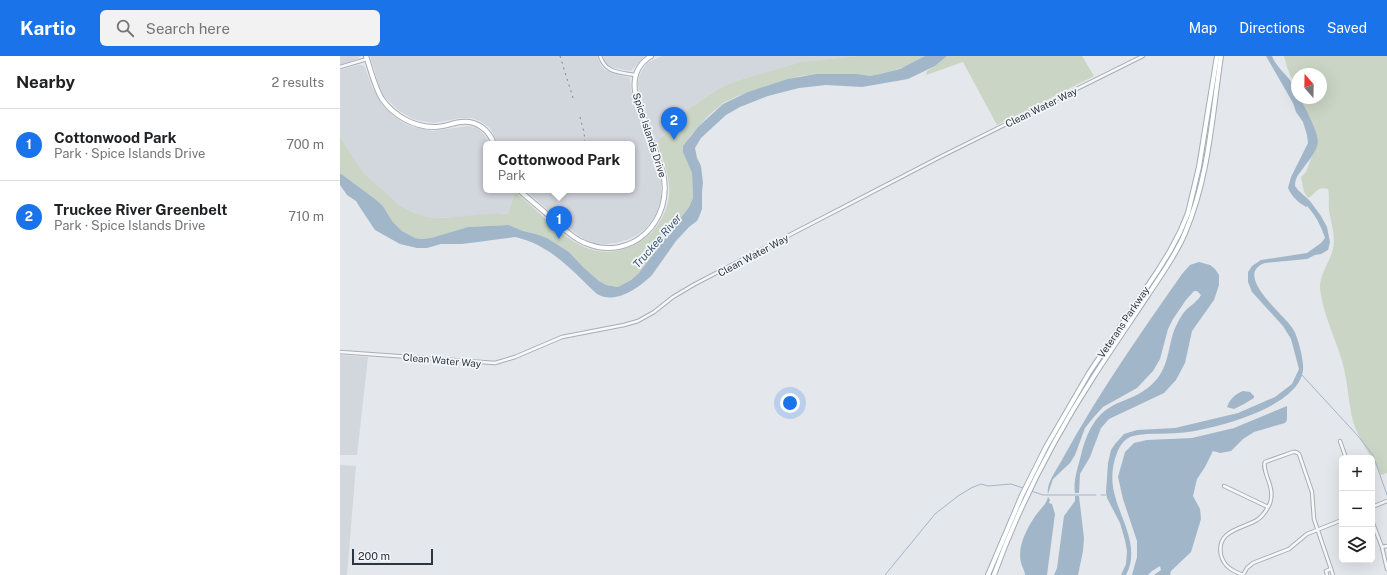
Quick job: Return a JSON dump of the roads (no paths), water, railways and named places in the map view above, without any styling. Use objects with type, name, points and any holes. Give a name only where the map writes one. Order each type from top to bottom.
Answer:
[{"type":"main road","points":[[636,75],[642,63],[651,56]]},
{"type":"main road","name":"Veterans Parkway","points":[[988,575],[1029,479],[1050,440],[1089,373],[1160,267],[1180,232],[1188,213],[1200,167],[1217,56]]},
{"type":"main road","name":"Veterans Parkway","points":[[994,575],[1002,552],[1034,482],[1093,377],[1162,275],[1185,235],[1202,183],[1221,56]]},
{"type":"main road","points":[[367,58],[381,98],[401,117],[414,123],[428,126],[443,126],[462,122],[471,122],[484,129],[491,136],[493,141]]},
{"type":"main road","name":"Spice Islands Drive","points":[[522,193],[570,235],[587,244],[601,248],[620,246],[633,242],[649,230],[657,219],[663,206],[665,197],[665,182],[635,91],[634,81],[636,75]]},
{"type":"street","points":[[600,56],[603,64],[609,69],[636,75]]},
{"type":"street","name":"Clean Water Way","points":[[340,352],[495,363],[515,357],[562,337],[633,323],[647,316],[673,297],[695,284],[940,157],[1143,56]]},
{"type":"street","points":[[340,68],[367,58]]},
{"type":"street","points":[[1340,442],[1345,455]]},
{"type":"street","points":[[1333,575],[1317,530],[1313,516],[1312,492],[1297,451],[1265,463],[1264,467],[1271,488],[1271,498],[1268,507],[1260,518],[1252,523],[1232,530],[1222,541],[1221,553],[1223,561],[1231,570],[1243,575],[1247,568],[1253,563],[1289,549],[1303,536],[1317,530],[1339,521]]},
{"type":"street","points":[[1224,486],[1268,507]]},
{"type":"street","points":[[1375,506],[1387,501]]},
{"type":"street","points":[[1374,527],[1382,547],[1387,569]]},
{"type":"street","points":[[1382,547],[1387,546]]},
{"type":"street","points":[[1327,575],[1326,571],[1331,569]]},
{"type":"water","points":[[925,56],[947,56],[935,66],[908,79],[862,87],[826,85],[799,88],[768,96],[740,107],[726,115],[701,138],[695,148],[697,158],[701,166],[703,183],[702,209],[697,221],[676,241],[652,275],[634,290],[611,298],[597,294],[550,252],[528,241],[515,237],[462,244],[441,244],[427,248],[417,248],[400,244],[375,230],[356,201],[347,195],[340,185],[340,173],[375,199],[383,206],[392,221],[402,231],[415,238],[431,238],[468,227],[509,225],[547,238],[569,252],[599,281],[606,285],[618,287],[631,280],[639,273],[689,207],[693,198],[692,173],[683,152],[683,146],[698,127],[723,104],[748,92],[788,79],[816,74],[856,74],[870,76],[900,69]]},
{"type":"water","points":[[1266,56],[1272,56],[1278,67],[1291,81],[1291,100]]},
{"type":"water","points":[[1293,104],[1303,104],[1316,132],[1318,142],[1316,149],[1298,176],[1295,186],[1310,201],[1327,227],[1330,242],[1328,250],[1307,259],[1265,263],[1256,269],[1254,276],[1257,285],[1264,295],[1293,329],[1302,355],[1303,370],[1298,383],[1288,395],[1273,405],[1256,413],[1237,420],[1202,429],[1181,433],[1133,436],[1123,442],[1115,458],[1112,477],[1114,492],[1128,533],[1131,554],[1130,565],[1126,575],[1121,575],[1126,564],[1127,551],[1120,523],[1107,498],[1106,492],[1108,463],[1111,450],[1115,444],[1124,434],[1137,430],[1175,428],[1238,413],[1275,397],[1292,384],[1299,369],[1291,339],[1283,326],[1252,292],[1248,282],[1248,272],[1252,266],[1261,260],[1307,253],[1321,243],[1325,238],[1320,225],[1313,214],[1307,206],[1306,207],[1300,203],[1291,194],[1288,188],[1291,177],[1308,143],[1303,122],[1296,112]]},
{"type":"water","points":[[1199,262],[1210,265],[1215,269],[1219,275],[1219,285],[1214,300],[1192,331],[1185,363],[1176,380],[1164,393],[1109,419],[1101,428],[1090,457],[1080,474],[1079,493],[1075,493],[1075,479],[1081,455],[1089,431],[1093,424],[1103,412],[1110,407],[1139,394],[1157,379],[1167,360],[1173,333],[1178,322],[1182,315],[1201,295],[1197,291],[1194,291],[1186,300],[1173,319],[1168,329],[1160,359],[1153,371],[1137,388],[1103,407],[1093,418],[1085,428],[1075,455],[1070,463],[1053,479],[1048,494],[1049,485],[1053,476],[1076,434],[1120,364],[1182,274],[1190,265]]},
{"type":"water","points":[[1243,391],[1250,392],[1254,398],[1234,409],[1227,407],[1233,397]]},
{"type":"water","points":[[1287,406],[1287,420],[1285,423],[1254,432],[1243,439],[1231,451],[1220,453],[1213,451],[1197,479],[1193,496],[1200,509],[1201,519],[1191,552],[1171,571],[1170,575],[1154,575],[1161,570],[1160,566],[1148,575],[1132,575],[1137,557],[1137,541],[1123,499],[1118,477],[1125,452],[1134,443],[1147,440],[1192,438],[1234,428]]},
{"type":"water","points":[[1075,496],[1079,496],[1084,538],[1078,575],[1054,575],[1057,568],[1064,516],[1075,501]]},
{"type":"water","points":[[1048,497],[1050,500],[1049,503],[1052,504],[1055,514],[1047,575],[1025,575],[1021,563],[1020,550],[1029,526],[1045,504]]},
{"type":"waterway","points":[[1301,374],[1358,436],[1373,455],[1387,495]]},
{"type":"waterway","points":[[885,575],[935,514],[958,496],[981,484],[988,486],[1011,484],[1023,488]]},
{"type":"waterway","points":[[1031,491],[1043,495],[1096,495]]},
{"type":"waterway","points":[[1101,495],[1106,495]]},
{"type":"railway","points":[[560,56],[573,98]]},
{"type":"railway","points":[[580,117],[585,141]]},
{"type":"place","name":"Truckee River Greenbelt","points":[[674,140]]},
{"type":"place","name":"Cottonwood Park","points":[[559,239]]},
{"type":"water label","name":"Truckee River","points":[[657,241]]}]
